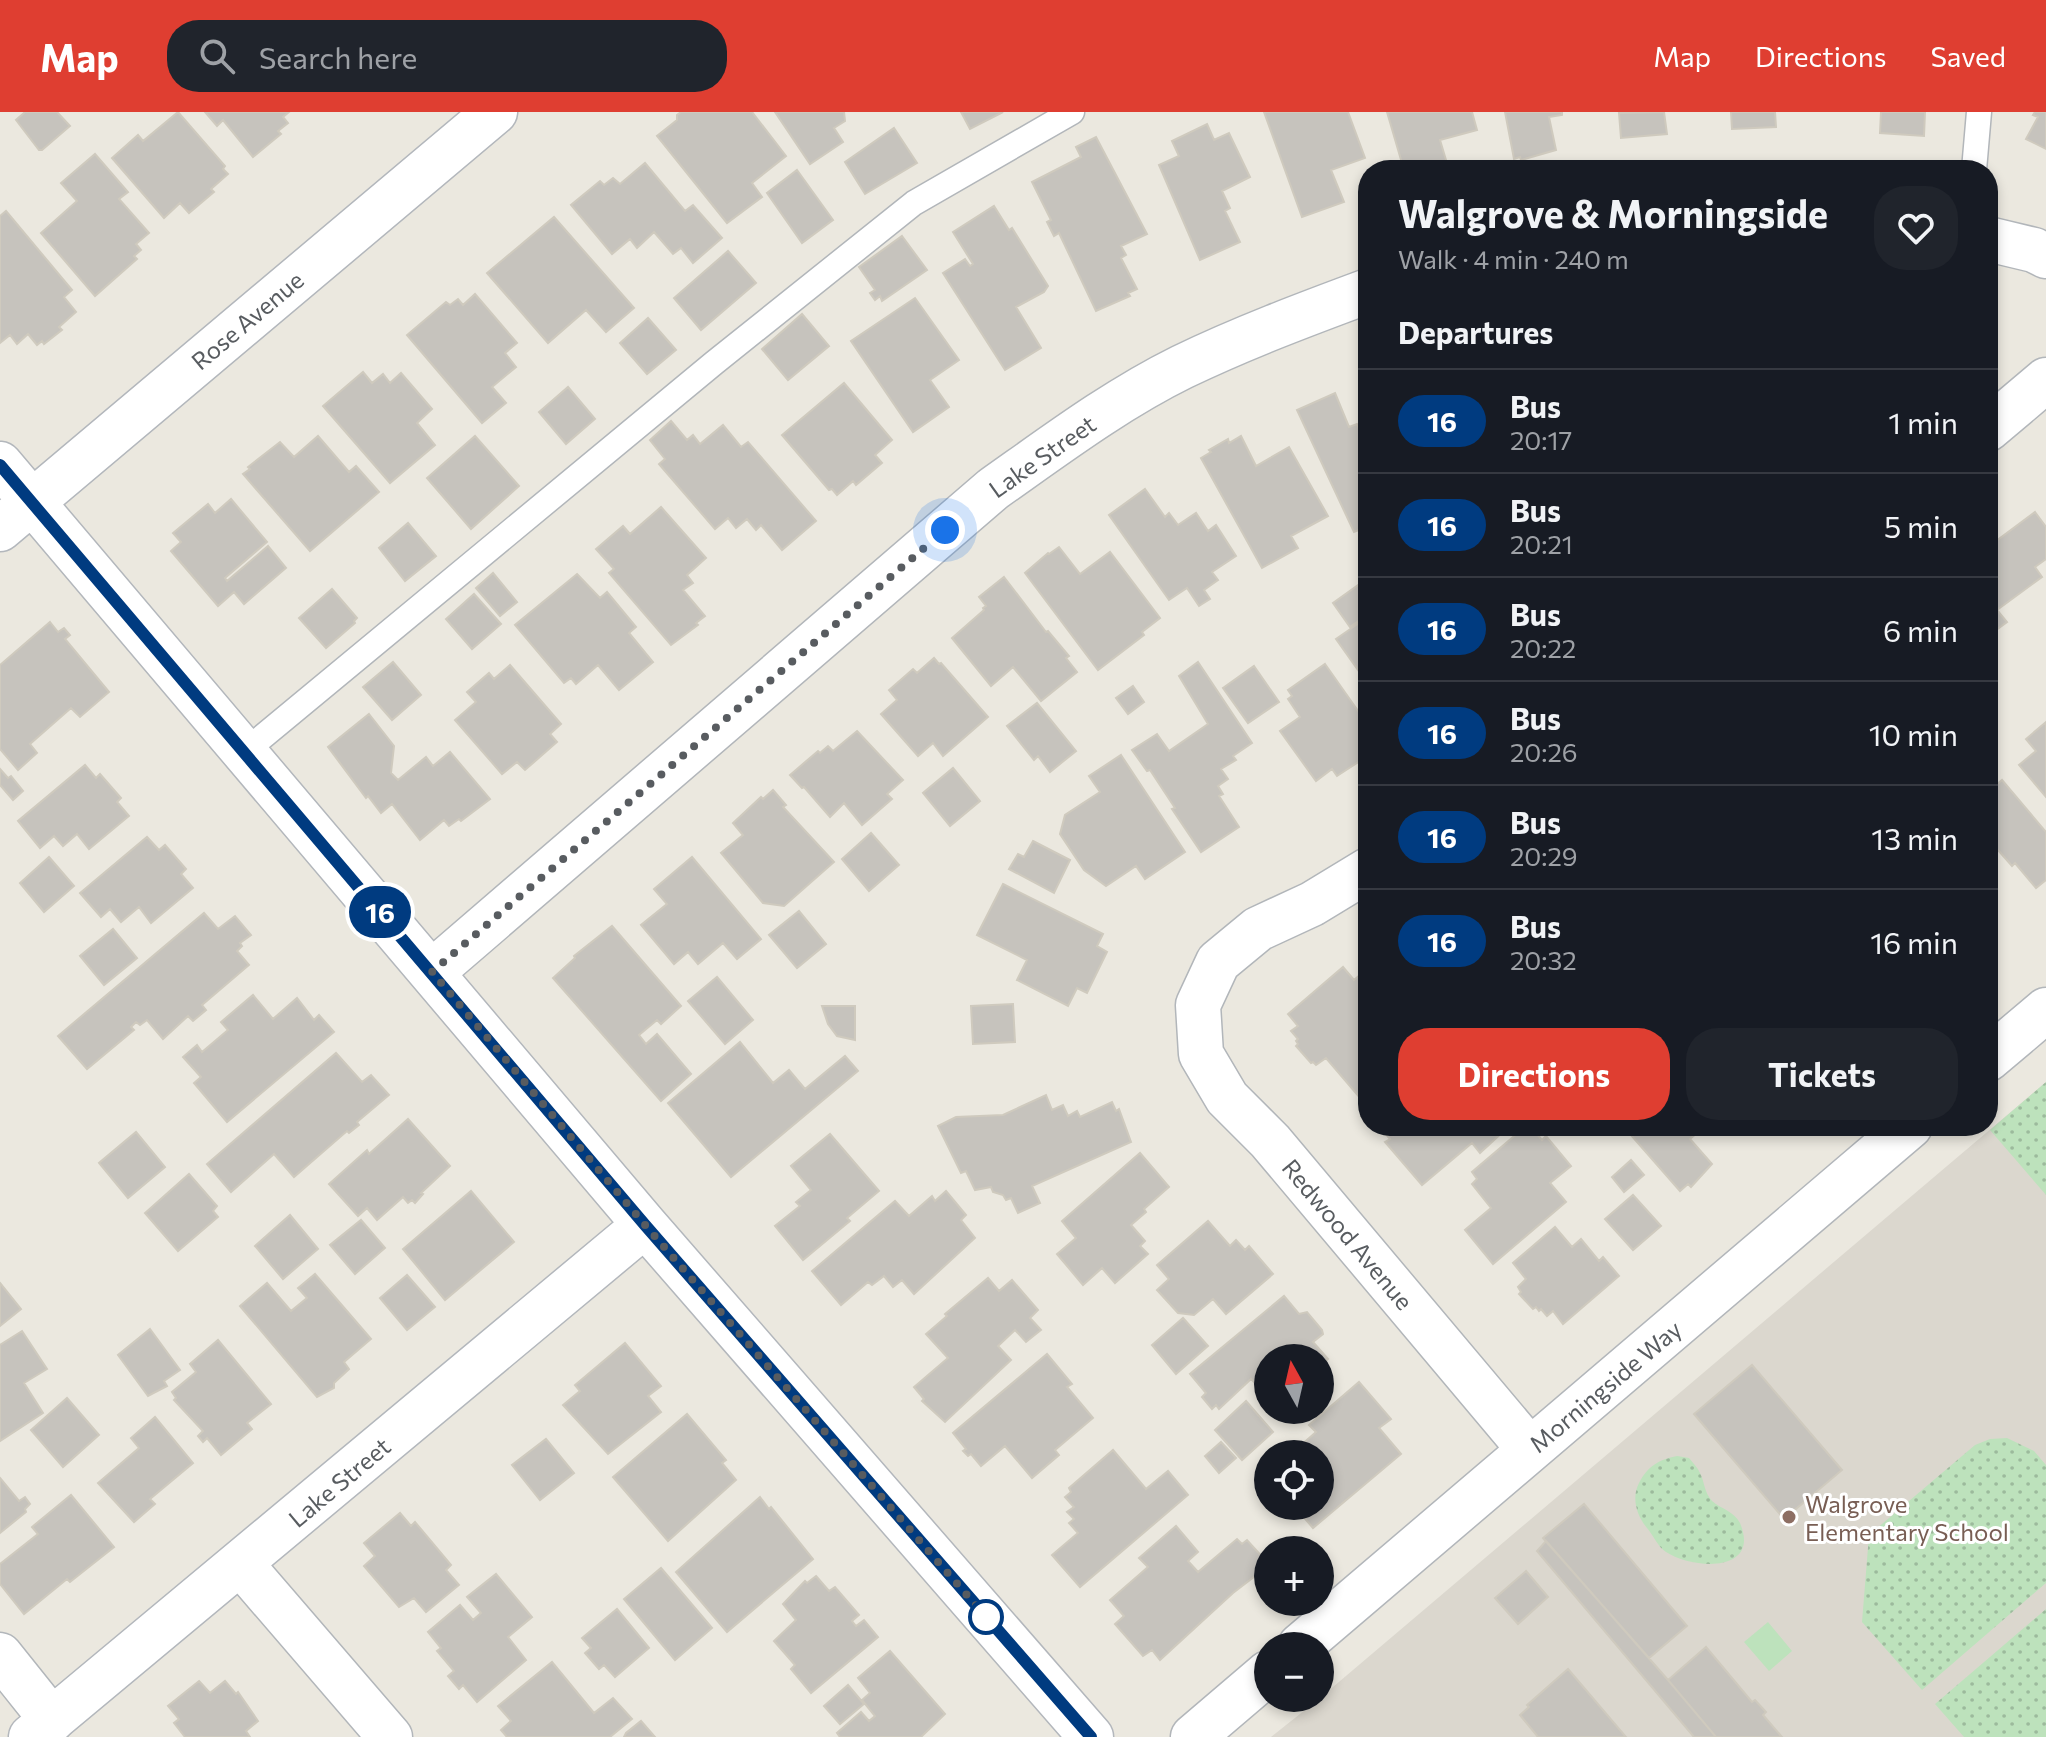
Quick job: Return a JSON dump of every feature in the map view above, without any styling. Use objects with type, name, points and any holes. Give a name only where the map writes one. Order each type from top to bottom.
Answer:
[{"type":"street","name":"Rose Avenue","points":[[16,515],[495,112]]},
{"type":"street","points":[[1998,241],[2046,256]]},
{"type":"street","name":"Lake Street","points":[[432,972],[993,489],[1087,423],[1181,368],[1295,318],[1358,295]]},
{"type":"street","points":[[1998,421],[2046,380]]},
{"type":"street","points":[[0,464],[16,515],[243,753],[645,1225],[1091,1737]]},
{"type":"street","name":"Redwood Avenue","points":[[1358,876],[1312,904],[1258,929],[1218,962],[1198,1005],[1201,1054],[1227,1098],[1270,1141],[1530,1450]]},
{"type":"street","points":[[1998,1051],[2046,1010]]},
{"type":"street","name":"Morningside Way","points":[[1316,1632],[1898,1136]]},
{"type":"street","name":"Lake Street","points":[[42,1728],[645,1225]]},
{"type":"street","points":[[241,1564],[390,1737]]},
{"type":"street","points":[[0,1655],[42,1728]]},
{"type":"street","points":[[1193,1737],[1254,1685]]},
{"type":"lane","points":[[243,753],[714,363],[914,203],[1072,112]]},
{"type":"lane","points":[[1975,160],[1979,112]]},
{"type":"shaded area","name":"Walgrove Elementary School","points":[[2046,1082],[2046,1737],[1271,1737],[1302,1712],[1334,1712],[1334,1686],[1982,1136],[1998,1136],[1998,1123]]},
{"type":"green space","points":[[2046,1082],[2046,1195],[1995,1136],[1998,1136],[1998,1123]]},
{"type":"green space","points":[[2007,1438],[2034,1451],[2046,1465],[2046,1583],[1922,1690],[1862,1622],[1869,1535],[1975,1445],[1990,1439]]},
{"type":"green space","points":[[1677,1456],[1689,1458],[1699,1471],[1712,1501],[1740,1523],[1744,1539],[1741,1551],[1733,1559],[1707,1564],[1678,1558],[1660,1547],[1640,1518],[1635,1495],[1642,1477],[1654,1465]]},
{"type":"green space","points":[[2046,1609],[2046,1737],[1964,1737],[1935,1704]]},
{"type":"green space","points":[[1768,1622],[1792,1651],[1769,1671],[1744,1642]]},
{"type":"building","points":[[25,112],[57,112],[70,126],[39,150],[16,120]]},
{"type":"building","points":[[178,112],[225,166],[223,169],[228,174],[211,189],[214,192],[189,213],[180,203],[164,218],[112,158],[138,135],[143,141]]},
{"type":"building","points":[[205,112],[289,112],[283,117],[288,123],[278,131],[281,134],[253,157],[223,120],[217,126]]},
{"type":"building","points":[[681,112],[752,112],[786,156],[752,183],[762,197],[727,223],[657,136],[677,120]]},
{"type":"building","points":[[775,112],[844,112],[845,121],[834,128],[843,142],[810,164]]},
{"type":"building","points":[[961,112],[1003,112],[970,129]]},
{"type":"building","points":[[1264,112],[1348,112],[1365,158],[1331,170],[1344,202],[1302,217]]},
{"type":"building","points":[[1387,112],[1472,112],[1477,130],[1440,140],[1446,160],[1401,160]]},
{"type":"building","points":[[1505,112],[1562,112],[1562,115],[1549,117],[1556,150],[1521,160],[1520,157],[1514,159]]},
{"type":"building","points":[[1664,112],[1667,134],[1621,138],[1619,113]]},
{"type":"building","points":[[1731,112],[1775,112],[1776,127],[1732,129]]},
{"type":"building","points":[[1881,112],[1925,112],[1924,136],[1880,133]]},
{"type":"building","points":[[2035,112],[2046,112],[2046,149],[2026,139],[2038,117],[2033,115]]},
{"type":"building","points":[[1207,124],[1214,140],[1229,133],[1250,177],[1222,191],[1230,208],[1225,211],[1240,242],[1200,260],[1159,165],[1179,156],[1172,141]]},
{"type":"building","points":[[894,128],[917,163],[865,194],[845,162]]},
{"type":"building","points":[[1096,137],[1147,234],[1121,246],[1126,255],[1121,258],[1137,289],[1128,293],[1130,296],[1096,311],[1059,233],[1054,236],[1047,222],[1051,220],[1032,182],[1081,157],[1076,147]]},
{"type":"building","points":[[95,154],[128,192],[119,199],[149,233],[136,244],[141,250],[134,256],[137,259],[95,296],[41,233],[77,201],[61,183]]},
{"type":"building","points":[[645,163],[685,211],[693,205],[722,238],[693,263],[681,248],[673,254],[654,232],[637,248],[630,239],[612,254],[571,205],[600,181],[604,185],[613,178],[620,184]]},
{"type":"building","points":[[797,170],[833,220],[802,243],[767,193]]},
{"type":"building","points":[[994,206],[1009,230],[1012,228],[1048,286],[1044,292],[1016,307],[1041,348],[1005,370],[943,273],[965,259],[970,266],[973,264],[953,232]]},
{"type":"building","points":[[6,211],[72,290],[64,297],[76,312],[59,327],[62,330],[44,344],[42,341],[37,345],[28,334],[17,344],[10,335],[0,343],[0,216]]},
{"type":"building","points":[[554,217],[634,308],[606,332],[586,310],[548,343],[487,273]]},
{"type":"building","points":[[902,236],[927,270],[882,301],[880,296],[875,300],[870,293],[875,290],[859,267]]},
{"type":"building","points":[[728,251],[756,283],[701,330],[674,298]]},
{"type":"building","points":[[475,294],[517,343],[505,353],[516,367],[492,387],[506,403],[482,423],[407,335],[446,302],[450,305],[458,299],[463,305]]},
{"type":"building","points":[[915,298],[959,360],[930,380],[949,407],[913,432],[851,341]]},
{"type":"building","points":[[802,314],[829,346],[788,380],[762,349]]},
{"type":"building","points":[[648,318],[676,350],[647,374],[620,343]]},
{"type":"building","points":[[363,372],[372,383],[383,374],[390,383],[401,373],[432,409],[417,423],[435,445],[390,483],[323,406]]},
{"type":"building","points":[[844,383],[892,440],[875,455],[882,463],[856,485],[853,481],[837,495],[832,489],[829,490],[782,435]]},
{"type":"building","points":[[568,387],[595,419],[566,444],[539,412]]},
{"type":"building","points":[[1335,393],[1349,427],[1357,424],[1358,530],[1354,532],[1297,410]]},
{"type":"building","points":[[671,421],[687,440],[693,435],[700,444],[723,425],[741,447],[748,442],[816,521],[782,550],[761,525],[756,530],[747,519],[736,528],[728,518],[715,529],[659,464],[665,459],[650,440]]},
{"type":"building","points":[[318,436],[349,472],[356,466],[379,492],[310,551],[243,474],[280,442],[294,457]]},
{"type":"building","points":[[475,436],[519,486],[471,529],[427,478]]},
{"type":"building","points":[[1241,436],[1256,466],[1289,447],[1328,516],[1291,536],[1298,548],[1262,568],[1201,458],[1228,439],[1229,443]]},
{"type":"building","points":[[1145,489],[1165,517],[1169,513],[1178,525],[1196,513],[1208,531],[1216,525],[1236,556],[1212,572],[1218,580],[1204,590],[1210,599],[1199,606],[1187,588],[1169,600],[1109,515]]},
{"type":"building","points":[[231,499],[267,542],[225,578],[227,581],[268,546],[286,568],[244,604],[234,592],[218,606],[171,551],[181,542],[173,533],[208,504],[215,513]]},
{"type":"building","points":[[661,507],[706,558],[687,575],[693,583],[683,590],[705,616],[671,645],[609,573],[614,569],[596,549],[623,526],[630,534]]},
{"type":"building","points":[[2035,512],[2046,527],[2046,559],[2035,567],[2042,577],[1998,609],[1998,540]]},
{"type":"building","points":[[408,523],[436,556],[405,581],[379,548]]},
{"type":"building","points":[[1059,547],[1080,574],[1110,552],[1160,618],[1142,632],[1144,635],[1098,670],[1025,573]]},
{"type":"building","points":[[493,573],[517,602],[500,616],[476,588]]},
{"type":"building","points":[[577,574],[600,598],[607,592],[636,627],[629,633],[653,662],[619,690],[598,665],[576,684],[571,678],[564,683],[515,625]]},
{"type":"building","points":[[1004,577],[1046,632],[1069,656],[1066,658],[1077,672],[1041,701],[1013,667],[991,686],[952,638],[984,610],[986,606],[979,597]]},
{"type":"building","points":[[1358,585],[1358,621],[1350,627],[1333,603]]},
{"type":"building","points":[[332,589],[357,618],[326,648],[299,618]]},
{"type":"building","points":[[474,594],[501,624],[472,649],[446,619]]},
{"type":"building","points":[[1998,611],[2007,622],[1998,629]]},
{"type":"building","points":[[50,622],[58,632],[64,628],[70,635],[65,639],[109,692],[80,717],[71,708],[30,744],[37,753],[18,770],[0,749],[0,665]]},
{"type":"building","points":[[1358,624],[1358,670],[1336,639]]},
{"type":"building","points":[[934,658],[988,717],[943,756],[933,743],[918,756],[881,714],[897,700],[889,690],[913,669],[917,673]]},
{"type":"building","points":[[393,662],[421,695],[392,720],[363,687]]},
{"type":"building","points":[[1198,662],[1252,743],[1233,756],[1236,760],[1221,769],[1228,779],[1218,786],[1223,794],[1219,796],[1239,827],[1201,852],[1150,770],[1147,771],[1132,750],[1157,734],[1169,751],[1208,724],[1179,676]]},
{"type":"building","points":[[1325,664],[1358,711],[1358,762],[1337,776],[1332,769],[1316,781],[1280,731],[1300,717],[1288,699],[1292,696],[1288,690]]},
{"type":"building","points":[[510,665],[561,724],[550,734],[557,742],[525,770],[517,762],[502,774],[455,720],[476,702],[467,692],[489,673],[494,679]]},
{"type":"building","points":[[1254,666],[1279,702],[1248,723],[1223,688]]},
{"type":"building","points":[[1133,686],[1144,702],[1128,714],[1116,698]]},
{"type":"building","points":[[1037,703],[1076,751],[1050,772],[1038,756],[1034,760],[1007,726]]},
{"type":"building","points":[[369,714],[394,746],[391,773],[398,780],[426,757],[433,766],[450,752],[490,799],[461,821],[459,819],[449,826],[444,820],[420,840],[392,804],[381,813],[328,747]]},
{"type":"building","points":[[2046,722],[2046,797],[2019,765],[2036,751],[2026,739]]},
{"type":"building","points":[[857,731],[903,780],[887,794],[892,799],[862,825],[844,803],[830,817],[790,775],[818,751],[820,753],[828,746],[833,751]]},
{"type":"building","points":[[1121,755],[1185,852],[1145,879],[1136,866],[1106,886],[1084,870],[1060,834],[1065,815],[1100,792],[1089,776]]},
{"type":"building","points":[[85,765],[96,778],[100,774],[121,798],[117,802],[129,816],[89,849],[77,834],[63,846],[54,836],[40,848],[18,821]]},
{"type":"building","points":[[953,768],[980,801],[950,826],[923,793]]},
{"type":"building","points":[[0,769],[8,778],[11,776],[23,791],[13,800],[0,785]]},
{"type":"building","points":[[2002,780],[2046,832],[2046,880],[2036,888],[2015,863],[2012,866],[1998,850],[1998,783]]},
{"type":"building","points":[[773,790],[786,805],[783,807],[834,862],[784,906],[763,903],[721,853],[743,835],[733,823]]},
{"type":"building","points":[[871,833],[899,865],[869,891],[842,859]]},
{"type":"building","points":[[147,837],[159,850],[165,845],[186,869],[181,874],[193,888],[151,923],[139,907],[121,922],[110,909],[101,917],[80,893]]},
{"type":"building","points":[[1033,841],[1070,860],[1054,893],[1009,869],[1018,854],[1024,857]]},
{"type":"building","points":[[49,857],[74,886],[44,912],[20,883]]},
{"type":"building","points":[[692,857],[761,939],[737,959],[723,943],[698,964],[688,952],[674,964],[641,925],[667,904],[654,889]]},
{"type":"building","points":[[1003,884],[1103,934],[1097,946],[1107,952],[1087,993],[1077,988],[1068,1006],[1017,980],[1027,960],[977,935]]},
{"type":"building","points":[[799,911],[826,944],[797,968],[769,935]]},
{"type":"building","points":[[204,913],[218,929],[235,916],[251,935],[240,943],[242,946],[237,951],[249,965],[202,1005],[206,1010],[193,1021],[188,1016],[163,1039],[147,1020],[140,1025],[136,1022],[131,1027],[134,1030],[87,1069],[58,1036]]},
{"type":"building","points":[[612,926],[681,1006],[661,1024],[657,1020],[639,1035],[646,1044],[657,1034],[691,1074],[661,1101],[553,978],[574,956]]},
{"type":"building","points":[[113,929],[137,958],[104,985],[80,956]]},
{"type":"building","points":[[1343,967],[1354,980],[1358,977],[1358,1095],[1326,1058],[1316,1065],[1311,1063],[1296,1046],[1298,1039],[1291,1031],[1298,1026],[1288,1014]]},
{"type":"building","points":[[717,977],[753,1020],[725,1044],[688,1001]]},
{"type":"building","points":[[253,995],[273,1019],[297,998],[314,1020],[319,1015],[334,1032],[227,1122],[194,1083],[201,1077],[183,1057],[197,1045],[202,1052],[228,1030],[221,1022]]},
{"type":"building","points":[[1013,1004],[1015,1042],[973,1044],[971,1006]]},
{"type":"building","points":[[822,1006],[855,1006],[855,1040],[837,1036],[828,1024]]},
{"type":"building","points":[[740,1042],[773,1083],[789,1070],[805,1089],[845,1056],[858,1071],[731,1177],[668,1103]]},
{"type":"building","points":[[336,1053],[362,1082],[371,1075],[389,1095],[357,1122],[359,1125],[349,1133],[347,1131],[294,1177],[274,1154],[231,1192],[207,1164]]},
{"type":"building","points":[[1046,1095],[1052,1110],[1063,1105],[1068,1116],[1077,1111],[1080,1117],[1112,1102],[1116,1111],[1119,1109],[1131,1142],[1032,1186],[1040,1203],[1018,1213],[1011,1198],[1006,1200],[1003,1195],[993,1192],[991,1187],[975,1190],[966,1171],[961,1173],[938,1126],[956,1117],[1003,1115]]},
{"type":"building","points":[[408,1119],[450,1166],[421,1193],[415,1203],[412,1200],[408,1203],[403,1197],[377,1220],[367,1208],[358,1216],[329,1184]]},
{"type":"building","points":[[136,1132],[165,1167],[128,1198],[99,1163]]},
{"type":"building","points":[[830,1134],[879,1191],[847,1218],[850,1221],[803,1260],[775,1226],[800,1206],[796,1202],[811,1190],[791,1166]]},
{"type":"building","points":[[1387,1136],[1499,1136],[1480,1153],[1472,1143],[1422,1185],[1385,1142],[1390,1139]]},
{"type":"building","points":[[1514,1136],[1539,1136],[1542,1140],[1546,1136],[1571,1166],[1550,1183],[1566,1202],[1493,1264],[1465,1230],[1491,1208],[1472,1184],[1477,1179],[1472,1172]]},
{"type":"building","points":[[1632,1136],[1693,1136],[1690,1139],[1712,1164],[1691,1187],[1688,1184],[1680,1191]]},
{"type":"building","points":[[1140,1153],[1169,1187],[1131,1225],[1145,1241],[1140,1246],[1148,1254],[1115,1283],[1102,1268],[1083,1285],[1057,1254],[1076,1238],[1062,1221]]},
{"type":"building","points":[[1631,1160],[1644,1175],[1624,1192],[1612,1177]]},
{"type":"building","points":[[189,1174],[217,1206],[213,1211],[218,1217],[178,1251],[145,1213]]},
{"type":"building","points":[[471,1191],[514,1242],[445,1300],[403,1249]]},
{"type":"building","points":[[946,1191],[966,1215],[961,1220],[975,1238],[914,1294],[902,1280],[893,1287],[884,1276],[872,1285],[868,1282],[841,1305],[812,1271],[895,1201],[909,1216],[932,1196],[935,1201]]},
{"type":"building","points":[[1633,1195],[1661,1226],[1633,1250],[1605,1219]]},
{"type":"building","points":[[290,1215],[318,1249],[283,1279],[255,1246]]},
{"type":"building","points":[[361,1220],[385,1248],[355,1274],[330,1245]]},
{"type":"building","points":[[1208,1221],[1230,1246],[1236,1240],[1245,1250],[1249,1246],[1273,1274],[1226,1314],[1213,1299],[1194,1315],[1178,1313],[1157,1290],[1169,1279],[1157,1265]]},
{"type":"building","points":[[1555,1227],[1572,1247],[1581,1239],[1599,1261],[1603,1257],[1619,1276],[1563,1324],[1553,1311],[1547,1316],[1541,1309],[1533,1309],[1519,1294],[1518,1287],[1526,1279],[1513,1263]]},
{"type":"building","points":[[315,1274],[371,1339],[344,1362],[349,1369],[334,1383],[334,1388],[317,1397],[240,1306],[267,1283],[291,1311],[307,1298],[298,1288]]},
{"type":"building","points":[[407,1275],[435,1307],[407,1330],[380,1298]]},
{"type":"building","points":[[988,1278],[999,1291],[1012,1280],[1038,1310],[1030,1318],[1041,1330],[1026,1342],[1015,1330],[998,1346],[1011,1360],[945,1422],[922,1401],[924,1399],[914,1387],[948,1358],[926,1334]]},
{"type":"building","points":[[0,1283],[21,1309],[0,1326]]},
{"type":"building","points":[[1284,1296],[1299,1314],[1307,1312],[1322,1330],[1323,1334],[1313,1342],[1315,1344],[1254,1344],[1254,1382],[1251,1379],[1219,1409],[1216,1405],[1212,1409],[1202,1397],[1206,1393],[1190,1374]]},
{"type":"building","points":[[1183,1318],[1208,1346],[1176,1374],[1152,1345]]},
{"type":"building","points":[[150,1329],[180,1370],[164,1381],[167,1386],[148,1396],[118,1355]]},
{"type":"building","points":[[22,1331],[47,1369],[24,1383],[43,1413],[0,1441],[0,1345]]},
{"type":"building","points":[[218,1340],[271,1404],[247,1423],[252,1429],[221,1455],[207,1438],[203,1442],[198,1436],[203,1431],[174,1400],[176,1398],[172,1392],[196,1372],[190,1364]]},
{"type":"building","points":[[625,1343],[661,1386],[648,1396],[661,1412],[608,1454],[563,1405],[580,1391],[575,1385]]},
{"type":"building","points":[[1047,1354],[1072,1384],[1067,1387],[1093,1418],[1055,1450],[1059,1455],[1032,1478],[1005,1446],[981,1466],[971,1454],[968,1456],[963,1451],[966,1449],[953,1433]]},
{"type":"building","points":[[1752,1365],[1842,1470],[1784,1519],[1694,1414]]},
{"type":"building","points":[[1359,1382],[1391,1419],[1379,1428],[1401,1454],[1334,1510],[1334,1440],[1307,1440],[1316,1432],[1310,1424],[1334,1424],[1334,1404]]},
{"type":"building","points":[[67,1398],[99,1435],[63,1467],[31,1430]]},
{"type":"building","points":[[1246,1401],[1254,1410],[1254,1424],[1266,1424],[1273,1432],[1264,1440],[1254,1440],[1254,1449],[1242,1460],[1215,1430]]},
{"type":"building","points":[[687,1414],[726,1460],[722,1463],[736,1480],[668,1541],[613,1477]]},
{"type":"building","points":[[155,1417],[193,1463],[150,1499],[155,1504],[134,1522],[98,1483],[139,1448],[131,1438]]},
{"type":"building","points":[[546,1439],[574,1473],[540,1500],[512,1465]]},
{"type":"building","points":[[1221,1442],[1236,1458],[1219,1473],[1205,1456]]},
{"type":"building","points":[[1113,1450],[1146,1489],[1168,1471],[1188,1495],[1080,1587],[1052,1555],[1078,1533],[1069,1523],[1074,1519],[1067,1512],[1074,1507],[1065,1497],[1071,1492],[1069,1488]]},
{"type":"building","points":[[0,1478],[19,1501],[25,1497],[30,1504],[26,1512],[0,1533]]},
{"type":"building","points":[[71,1495],[114,1547],[24,1614],[0,1584],[0,1564],[38,1534],[32,1527]]},
{"type":"building","points":[[760,1497],[813,1559],[727,1632],[676,1572]]},
{"type":"building","points":[[1584,1504],[1687,1626],[1649,1658],[1543,1538]]},
{"type":"building","points":[[400,1513],[411,1526],[415,1522],[451,1565],[446,1570],[459,1585],[426,1612],[414,1598],[399,1607],[364,1566],[375,1556],[364,1543]]},
{"type":"building","points":[[1306,1520],[1323,1520],[1313,1528]]},
{"type":"building","points":[[1176,1526],[1198,1552],[1188,1561],[1198,1572],[1237,1539],[1242,1544],[1247,1540],[1254,1548],[1254,1577],[1160,1660],[1152,1650],[1143,1656],[1115,1624],[1124,1616],[1110,1600],[1148,1567],[1139,1558]]},
{"type":"building","points":[[1546,1541],[1716,1737],[1694,1737],[1537,1551]]},
{"type":"building","points":[[661,1568],[712,1628],[675,1660],[624,1599]]},
{"type":"building","points":[[1526,1571],[1548,1597],[1518,1624],[1495,1598]]},
{"type":"building","points":[[496,1574],[532,1617],[508,1637],[526,1660],[477,1702],[463,1685],[459,1689],[448,1676],[454,1671],[437,1651],[441,1648],[428,1632],[460,1605],[473,1620],[481,1613],[467,1597]]},
{"type":"building","points":[[816,1576],[829,1591],[835,1587],[859,1615],[852,1621],[856,1626],[864,1620],[878,1637],[811,1693],[791,1669],[795,1665],[774,1641],[796,1620],[783,1604],[805,1581],[807,1583]]},
{"type":"building","points":[[617,1609],[649,1648],[615,1677],[604,1665],[599,1669],[585,1653],[591,1648],[582,1638]]},
{"type":"building","points":[[1706,1647],[1752,1702],[1755,1700],[1766,1712],[1763,1715],[1782,1737],[1716,1737],[1668,1680]]},
{"type":"building","points":[[890,1651],[945,1714],[921,1737],[840,1737],[837,1733],[861,1712],[869,1721],[875,1716],[862,1700],[870,1693],[858,1678]]},
{"type":"building","points":[[552,1662],[594,1713],[613,1698],[632,1719],[610,1737],[507,1737],[501,1730],[511,1721],[498,1706]]},
{"type":"building","points":[[1568,1669],[1626,1737],[1538,1737],[1520,1715]]},
{"type":"building","points":[[199,1681],[210,1693],[225,1681],[236,1694],[238,1692],[258,1721],[246,1731],[250,1737],[185,1737],[174,1723],[179,1719],[168,1706]]},
{"type":"building","points":[[848,1685],[864,1704],[840,1724],[824,1706]]},
{"type":"building","points":[[641,1721],[655,1737],[624,1737],[626,1733]]},
{"type":"bus line","name":"16","points":[[0,465],[645,1225],[1091,1737]]},
{"type":"place","name":"Walgrove Elementary School","points":[[1789,1517]]},
{"type":"route","points":[[945,530],[432,972],[645,1225],[986,1617]]}]
